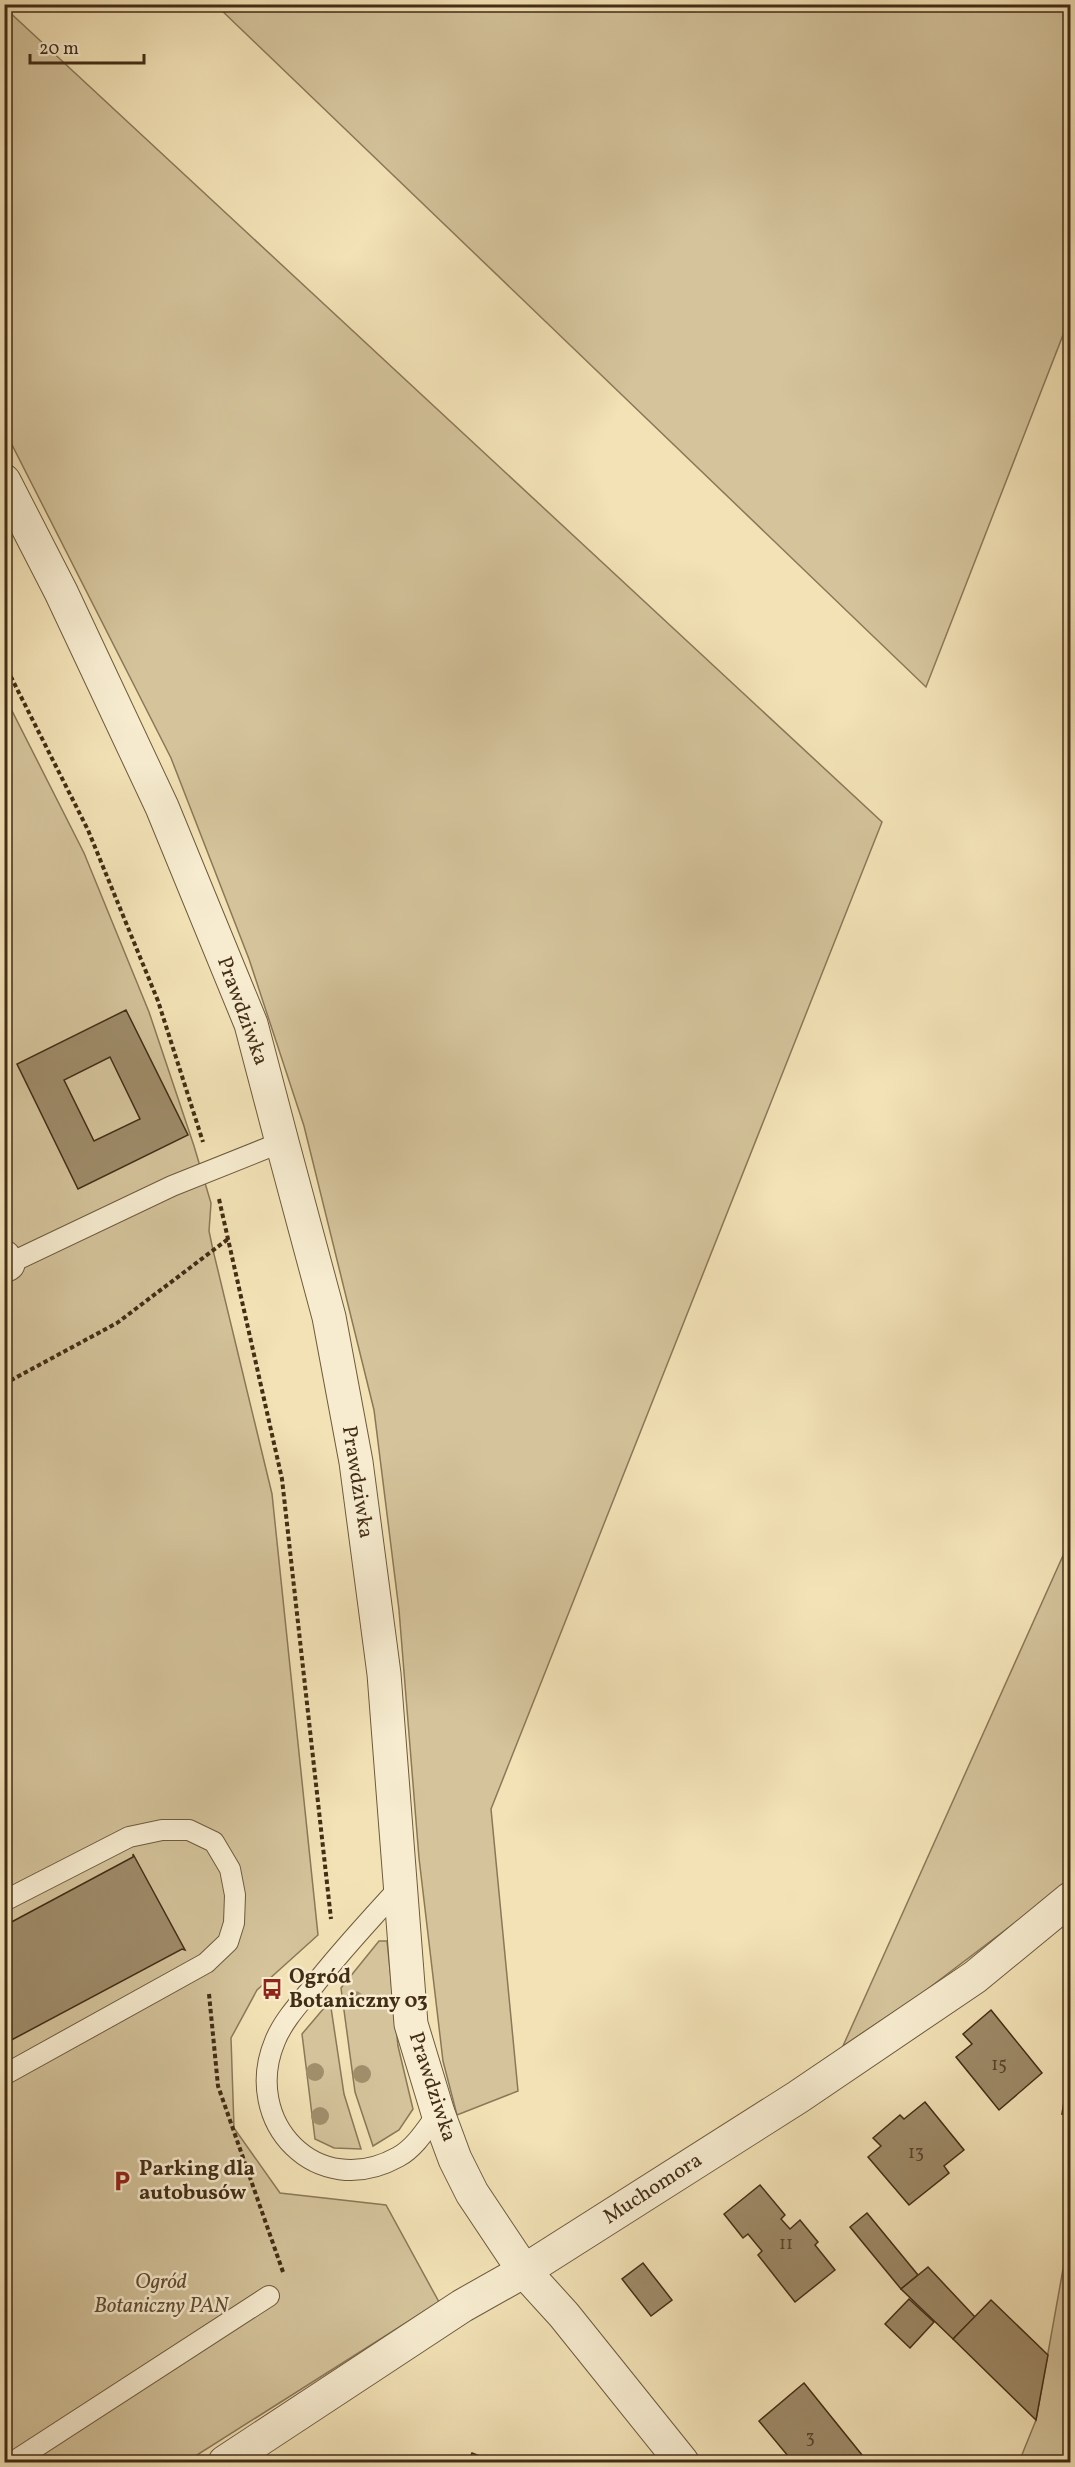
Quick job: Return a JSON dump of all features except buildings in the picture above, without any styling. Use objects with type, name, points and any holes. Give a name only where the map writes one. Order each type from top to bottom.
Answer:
[{"type":"street","name":"Prawdziwka","points":[[4,481],[61,592],[162,807],[251,1023],[329,1317],[356,1462],[384,1674],[411,2024],[438,2113],[455,2159],[472,2193],[524,2271],[564,2315],[681,2463]]},
{"type":"street","name":"Muchomora","points":[[225,2463],[462,2306],[524,2271],[827,2077],[975,1977],[1071,1899]]},
{"type":"lane","points":[[6,1262],[172,1186],[282,1142]]},
{"type":"lane","points":[[4,1901],[129,1838],[162,1830],[189,1830],[214,1842],[230,1869],[235,1894],[234,1923],[228,1942],[206,1963],[4,2076]]},
{"type":"lane","points":[[399,1888],[338,1954],[294,2010],[275,2041],[266,2081],[270,2109],[282,2133],[301,2154],[325,2167],[350,2172],[374,2168],[400,2156],[438,2113]]},
{"type":"lane","points":[[13,2463],[270,2296]]},
{"type":"path","points":[[4,663],[88,830],[158,1001],[212,1170],[282,1479],[332,1922]]},
{"type":"path","points":[[4,1384],[117,1323],[228,1239]]},
{"type":"path","points":[[206,1963],[218,2086],[284,2271],[270,2296]]},
{"type":"green space","points":[[216,5],[1070,5],[1070,317],[926,687]]},
{"type":"green space","points":[[5,8],[882,822],[491,1809],[518,2091],[457,2115],[443,2061],[419,1858],[399,1610],[374,1410],[304,1126],[249,959],[171,758],[5,431]]},
{"type":"green space","name":"Ogród Botaniczny PAN","points":[[4,695],[84,853],[149,1012],[194,1146],[211,1203],[209,1231],[213,1250],[272,1494],[318,1935],[257,1990],[231,2038],[234,2128],[280,2193],[386,2205],[439,2302],[186,2462],[5,2462]]},
{"type":"green space","points":[[1070,1540],[1070,1881],[921,1994],[843,2046]]},
{"type":"green space","points":[[379,1941],[387,1941],[398,2046],[413,2109],[399,2130],[373,2146],[355,2092],[341,1988]]},
{"type":"green space","points":[[330,2001],[344,2094],[361,2149],[334,2148],[315,2139],[302,2034]]},
{"type":"green space","points":[[1070,2230],[1070,2462],[1019,2462],[1036,2420]]},
{"type":"place","name":"Ogród Botaniczny 03","points":[[272,1989]]},
{"type":"place","name":"Parking dla autobusów","points":[[122,2181]]}]
